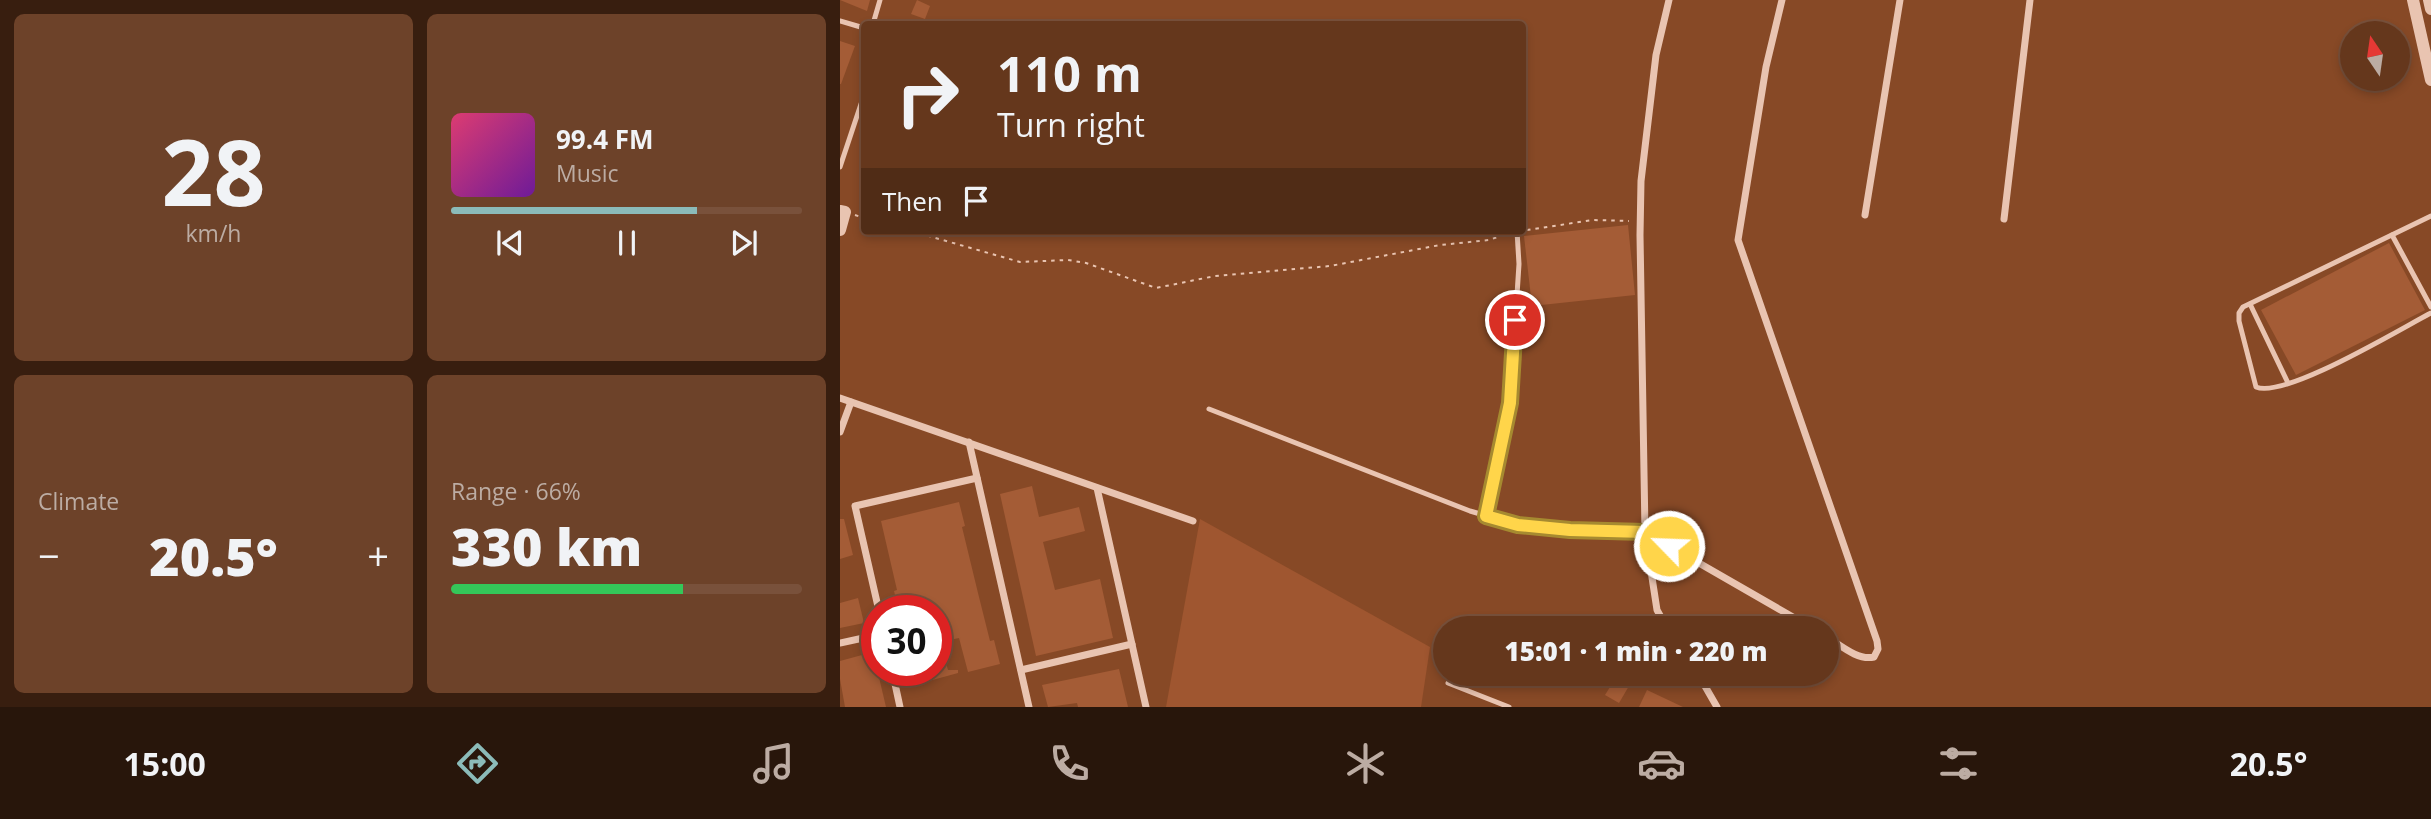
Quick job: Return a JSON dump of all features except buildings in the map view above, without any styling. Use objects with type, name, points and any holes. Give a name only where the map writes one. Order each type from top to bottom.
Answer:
[{"type":"street","points":[[1660,616],[1657,610],[1645,532],[1641,181],[1656,55],[1670,0]]},
{"type":"street","points":[[1782,0],[1766,68],[1738,240],[1877,641],[1877,654],[1868,659],[1839,644]]},
{"type":"street","points":[[1865,215],[1900,0]]},
{"type":"street","points":[[2004,219],[2030,0]]},
{"type":"street","points":[[2413,0],[2431,80]]},
{"type":"street","points":[[2429,0],[2431,9]]},
{"type":"street","points":[[840,230],[843,211]]},
{"type":"street","points":[[840,398],[1193,521]]},
{"type":"street","points":[[840,432],[851,402]]},
{"type":"street","points":[[969,442],[1029,707]]},
{"type":"street","points":[[875,595],[855,506],[977,478]]},
{"type":"street","points":[[1097,488],[1146,707]]},
{"type":"street","points":[[1645,532],[1791,616]]},
{"type":"street","points":[[840,643],[861,638]]},
{"type":"street","points":[[1021,670],[1132,644]]},
{"type":"street","points":[[896,686],[901,707]]},
{"type":"street","points":[[1705,686],[1717,707]]},
{"type":"lane","points":[[874,21],[880,0]]},
{"type":"lane","points":[[840,22],[861,27]]},
{"type":"lane","points":[[840,167],[861,104]]},
{"type":"lane","points":[[2431,216],[2244,307],[2239,313],[2239,321],[2256,387],[2269,389],[2307,378],[2431,313]]},
{"type":"lane","points":[[1486,516],[1510,403],[1519,264],[1517,235]]},
{"type":"lane","points":[[2392,235],[2431,307]]},
{"type":"lane","points":[[2250,304],[2288,383]]},
{"type":"lane","points":[[1209,409],[1486,516],[1518,525],[1570,530],[1645,532]]},
{"type":"lane","points":[[1453,686],[1509,707]]},
{"type":"path","points":[[1526,229],[1593,220],[1641,221]]},
{"type":"path","points":[[925,235],[1020,262],[1068,260],[1086,263],[1156,288],[1215,275],[1330,267],[1440,245],[1489,240],[1505,235]]},
{"type":"shaded area","points":[[1200,519],[1430,647],[1421,707],[1166,707]]},
{"type":"route","points":[[1515,320],[1510,403],[1486,516],[1518,525],[1570,530],[1645,532],[1669,546]]}]
